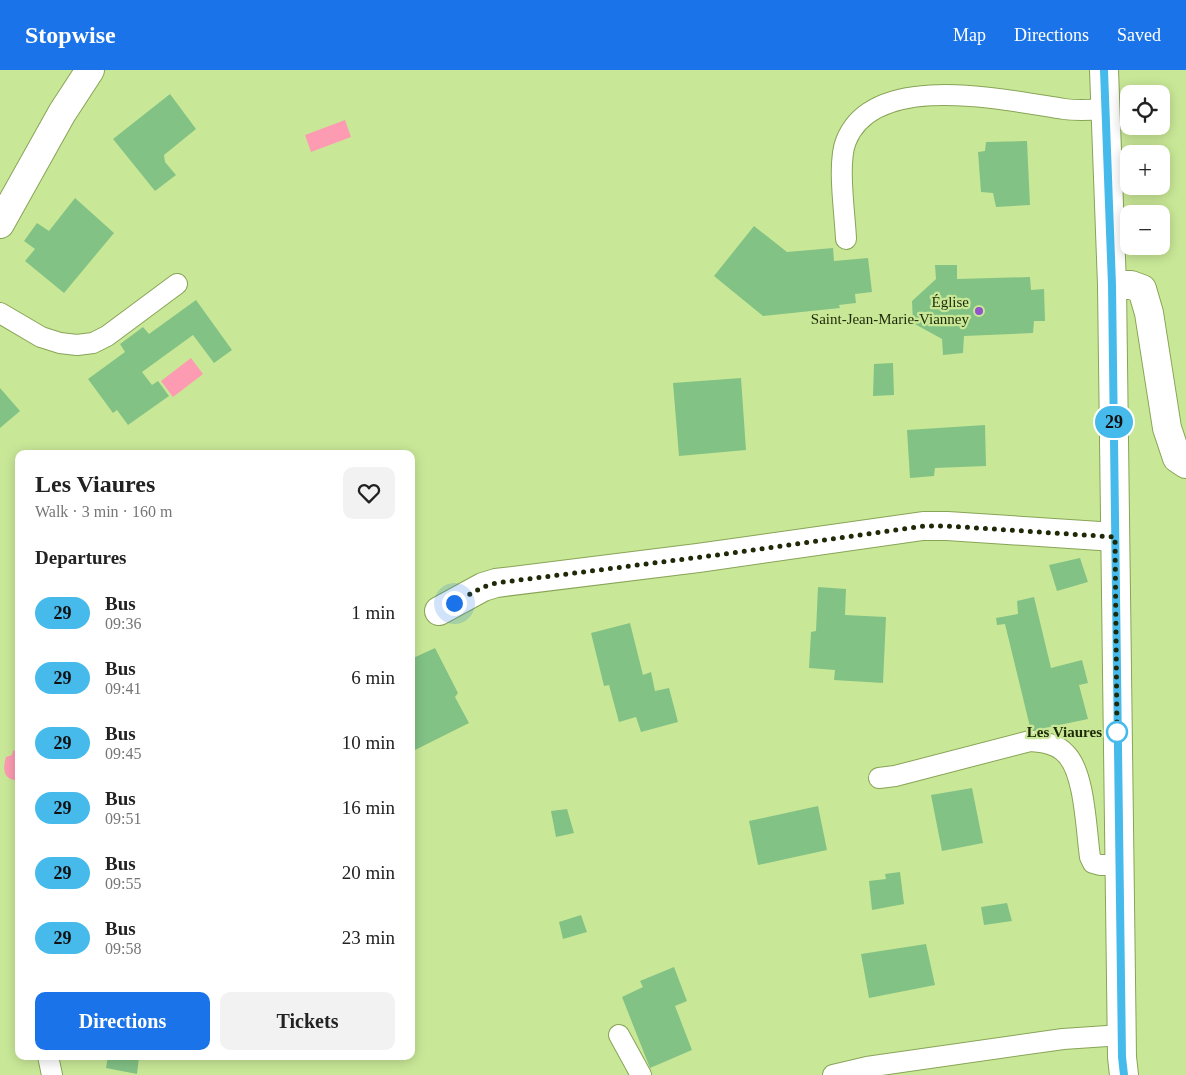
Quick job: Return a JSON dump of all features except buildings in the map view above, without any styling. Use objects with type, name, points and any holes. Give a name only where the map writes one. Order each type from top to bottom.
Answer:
[{"type":"street","points":[[0,224],[62,113],[90,70]]},
{"type":"street","points":[[1104,70],[1112,285],[1119,865],[1122,1057],[1124,1075]]},
{"type":"street","points":[[1112,285],[1131,285],[1142,289],[1149,313],[1167,428],[1177,458],[1186,464]]},
{"type":"street","points":[[439,611],[483,587],[496,583],[924,526],[1115,537]]},
{"type":"lane","points":[[846,239],[842,163],[845,141],[858,118],[876,106],[908,95],[943,92],[1036,103],[1064,109],[1088,110],[1105,108]]},
{"type":"lane","points":[[0,313],[41,336],[60,343],[77,345],[93,343],[107,336],[177,284]]},
{"type":"lane","points":[[879,778],[895,776],[1030,741],[1044,742],[1055,746],[1067,754],[1073,764],[1081,788],[1090,857],[1093,863],[1119,865]]},
{"type":"lane","points":[[619,1035],[641,1075]]},
{"type":"lane","points":[[833,1075],[868,1067],[1063,1039],[1122,1035]]},
{"type":"lane","points":[[49,1060],[52,1075]]},
{"type":"shaded area","points":[[345,120],[351,137],[311,152],[305,135]]},
{"type":"shaded area","points":[[191,358],[203,374],[173,397],[161,381]]},
{"type":"shaded area","points":[[15,750],[15,780],[7,777],[4,770],[6,757],[12,755]]},
{"type":"bus line","name":"29","points":[[1104,70],[1112,285],[1122,1057],[1124,1075]]},
{"type":"place","name":"Église Saint-Jean-Marie-Vianney","points":[[979,311]]},
{"type":"place","name":"Les Viaures","points":[[1117,732]]},
{"type":"route","points":[[454,603],[483,587],[496,583],[592,572],[924,526],[1115,537],[1117,732]]}]
